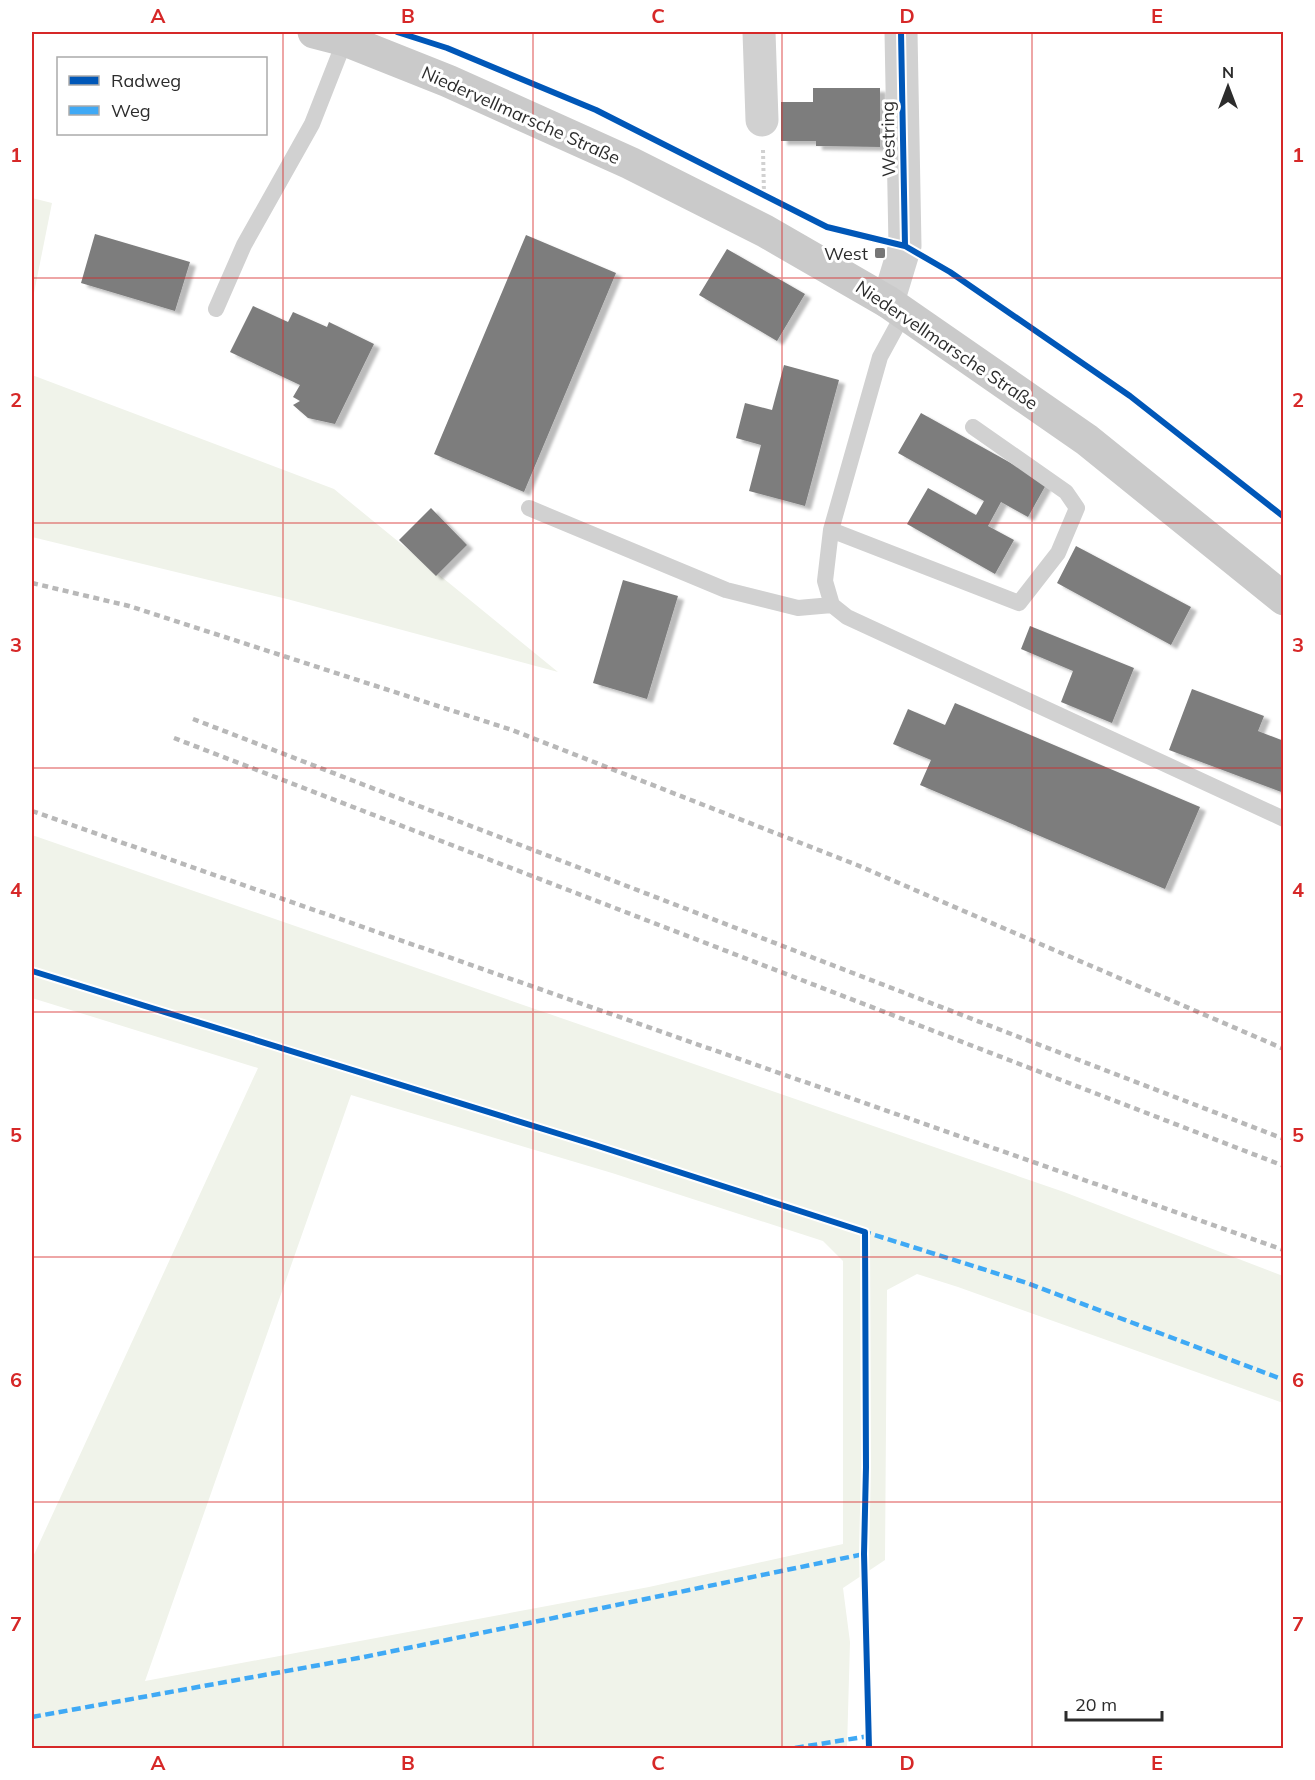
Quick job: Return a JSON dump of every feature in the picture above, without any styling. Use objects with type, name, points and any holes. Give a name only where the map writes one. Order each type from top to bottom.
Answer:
[{"type":"main road","name":"Niedervellmarsche Straße","points":[[314,32],[345,40],[448,81],[630,163],[765,231],[896,307],[1087,440],[1284,599]]},
{"type":"street","points":[[759,32],[762,120]]},
{"type":"street","name":"Westring","points":[[896,307],[905,246],[901,32]]},
{"type":"lane","points":[[216,309],[244,245],[312,124],[345,40]]},
{"type":"lane","points":[[896,307],[879,357],[831,530],[825,581],[832,604],[847,617],[1284,819]]},
{"type":"lane","points":[[831,530],[1019,603],[1058,553],[1077,508],[1066,492],[973,427]]},
{"type":"lane","points":[[530,508],[726,590],[798,608],[832,604]]},
{"type":"path","points":[[762,120],[765,231]]},
{"type":"path","points":[[905,246],[950,272],[1130,396],[1284,517]]},
{"type":"shaded area","points":[[32,198],[52,203],[32,303]]},
{"type":"shaded area","points":[[32,375],[334,489],[558,672],[287,599],[32,537]]},
{"type":"shaded area","points":[[32,835],[1064,1192],[1283,1276],[1283,1403],[917,1274],[887,1290],[885,1560],[843,1588],[850,1642],[847,1748],[32,1748],[32,1559],[258,1068],[32,998]],"holes":[[[351,1095],[612,1173],[823,1241],[843,1261],[843,1544],[649,1587],[145,1681]]]},
{"type":"building","points":[[813,88],[880,88],[880,147],[816,146],[816,141],[781,141],[781,102],[813,102]]},
{"type":"building","points":[[95,234],[190,262],[175,311],[81,283]]},
{"type":"building","points":[[526,235],[616,273],[524,492],[434,454]]},
{"type":"building","points":[[727,249],[805,294],[777,341],[699,295]]},
{"type":"building","points":[[253,306],[288,322],[293,312],[327,327],[329,322],[374,344],[335,424],[308,418],[293,405],[300,401],[293,397],[300,385],[230,352]]},
{"type":"building","points":[[784,365],[839,380],[805,506],[749,491],[761,445],[736,438],[745,403],[772,410]]},
{"type":"building","points":[[921,413],[1047,483],[1028,517],[1001,502],[988,526],[1014,540],[995,574],[907,524],[928,488],[976,515],[984,501],[898,453]]},
{"type":"building","points":[[431,508],[467,545],[436,576],[399,540]]},
{"type":"building","points":[[1076,546],[1191,607],[1171,645],[1057,583]]},
{"type":"building","points":[[623,580],[678,596],[647,699],[593,683]]},
{"type":"building","points":[[1030,626],[1134,668],[1112,723],[1061,702],[1073,671],[1021,649]]},
{"type":"building","points":[[1192,689],[1264,716],[1258,731],[1284,741],[1284,793],[1169,750]]},
{"type":"building","points":[[955,703],[1200,807],[1165,889],[920,785],[931,760],[893,744],[908,709],[945,725]]},
{"type":"railway","points":[[32,583],[129,606],[512,730],[857,865],[1284,1049]]},
{"type":"railway","points":[[193,719],[1284,1139]]},
{"type":"railway","points":[[174,738],[1284,1166]]},
{"type":"railway","points":[[32,811],[1284,1250]]},
{"type":"marked path","points":[[862,1231],[1027,1283],[1284,1380]]},
{"type":"marked path","points":[[32,1717],[364,1657],[864,1554]]},
{"type":"marked path","points":[[795,1748],[869,1736]]},
{"type":"cycle path","points":[[397,32],[447,48],[596,110],[827,227],[905,246],[950,272],[1130,396],[1284,517]]},
{"type":"cycle path","points":[[901,32],[905,246]]},
{"type":"cycle path","points":[[32,971],[595,1145],[865,1232],[864,1554],[869,1748]]},
{"type":"place","name":"West","points":[[880,253]]}]
